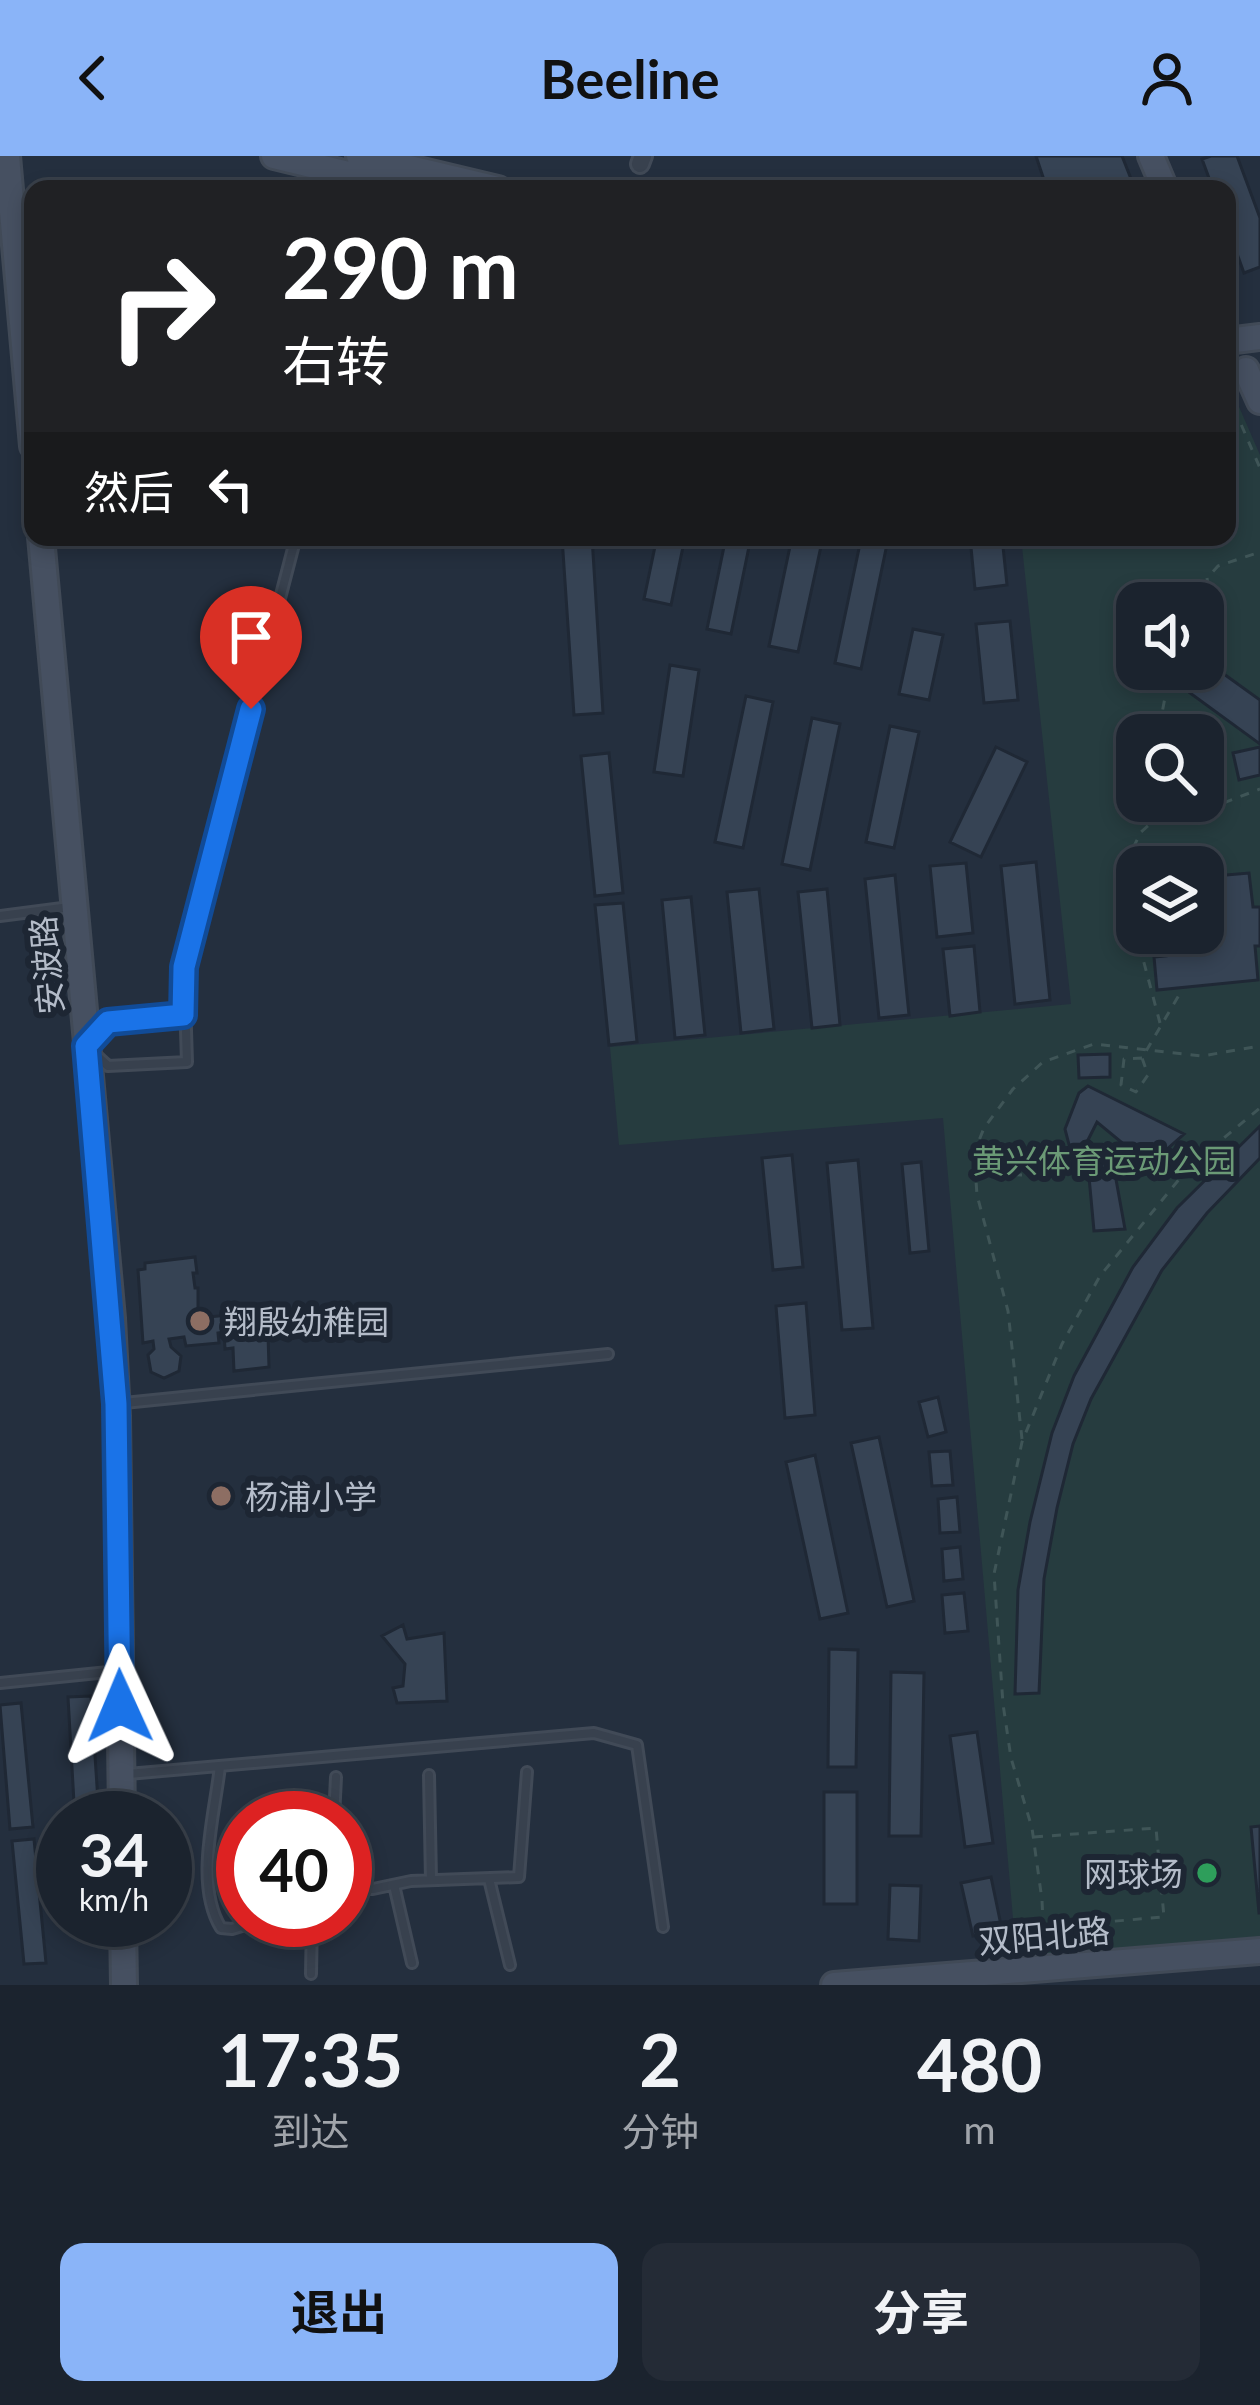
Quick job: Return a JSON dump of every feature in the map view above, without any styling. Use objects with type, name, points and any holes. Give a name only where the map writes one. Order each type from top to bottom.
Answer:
[{"type":"street","points":[[7,156],[24,346]]},
{"type":"street","points":[[274,156],[368,180]]},
{"type":"street","points":[[359,156],[460,180]]},
{"type":"street","points":[[1244,368],[1260,401]]},
{"type":"street","name":"安波路","points":[[42,546],[116,1404],[121,1791]]},
{"type":"street","points":[[123,1947],[124,1985]]},
{"type":"street","name":"双阳北路","points":[[834,1985],[1260,1951]]},
{"type":"lane","points":[[183,1015],[108,1022],[86,1046],[108,1066],[187,1062],[184,967],[294,546]]},
{"type":"lane","points":[[0,916],[74,906]]},
{"type":"lane","points":[[116,1404],[608,1354]]},
{"type":"lane","points":[[0,1683],[119,1671]]},
{"type":"lane","points":[[121,1775],[594,1733],[637,1745],[663,1927]]},
{"type":"lane","points":[[217,1791],[220,1766]]},
{"type":"lane","points":[[372,1886],[519,1877],[527,1772]]},
{"type":"lane","points":[[429,1775],[431,1880]]},
{"type":"lane","points":[[335,1777],[335,1791]]},
{"type":"lane","points":[[216,1800],[208,1869],[216,1920]]},
{"type":"lane","points":[[489,1878],[510,1964]]},
{"type":"lane","points":[[394,1885],[412,1963]]},
{"type":"lane","points":[[311,1947],[311,1974]]},
{"type":"path","points":[[1236,413],[1260,468]]},
{"type":"path","points":[[1208,582],[1218,566],[1260,552]]},
{"type":"path","points":[[1224,803],[1260,789]]},
{"type":"path","points":[[1153,822],[1141,832],[1128,857],[1134,925],[1160,1023]]},
{"type":"path","points":[[1142,1058],[1179,995]]},
{"type":"path","points":[[1022,1442],[1008,1311],[977,1196],[974,1153],[985,1128],[1012,1089],[1043,1062],[1094,1045],[1202,1055],[1260,1046]]},
{"type":"path","points":[[1124,1058],[1142,1058],[1148,1075],[1136,1091],[1121,1085],[1124,1058]]},
{"type":"path","points":[[1044,1954],[1034,1838],[1011,1758],[1003,1704],[994,1574],[1022,1442],[1062,1344],[1100,1276],[1190,1166],[1260,1108]]},
{"type":"path","points":[[975,1174],[1067,1176]]},
{"type":"path","points":[[1034,1838],[1156,1828],[1163,1917],[1043,1927]]},
{"type":"green space","name":"黄兴体育运动公园","points":[[1236,400],[1260,455],[1260,1938],[1017,1964],[943,1118],[619,1145],[610,1047],[1071,1004],[1022,546],[1236,546]]},
{"type":"building","points":[[1036,156],[1122,156],[1131,180],[1044,180]]},
{"type":"building","points":[[1237,156],[1260,218],[1260,267],[1244,273],[1236,251],[1236,180],[1210,180],[1202,159]]},
{"type":"building","points":[[563,546],[593,546],[603,713],[574,715]]},
{"type":"building","points":[[655,546],[683,546],[671,605],[644,599]]},
{"type":"building","points":[[724,546],[749,546],[731,634],[707,629]]},
{"type":"building","points":[[790,546],[821,546],[798,652],[769,646]]},
{"type":"building","points":[[860,546],[887,546],[861,669],[835,663]]},
{"type":"building","points":[[971,546],[1003,546],[1007,585],[975,589]]},
{"type":"building","points":[[1010,621],[1018,700],[984,703],[976,624]]},
{"type":"building","points":[[913,629],[943,635],[929,700],[899,694]]},
{"type":"building","points":[[670,665],[699,670],[683,776],[654,772]]},
{"type":"building","points":[[1224,674],[1260,700],[1260,744],[1224,714],[1190,693],[1224,690]]},
{"type":"building","points":[[746,696],[773,702],[743,848],[715,842]]},
{"type":"building","points":[[812,718],[840,724],[810,870],[782,864]]},
{"type":"building","points":[[890,726],[919,732],[894,848],[866,842]]},
{"type":"building","points":[[996,747],[1027,762],[981,857],[950,842]]},
{"type":"building","points":[[1260,747],[1260,775],[1239,780],[1233,753]]},
{"type":"building","points":[[609,753],[623,893],[595,896],[581,756]]},
{"type":"building","points":[[1036,862],[1050,1000],[1015,1004],[1001,866]]},
{"type":"building","points":[[966,863],[973,933],[937,937],[930,866]]},
{"type":"building","points":[[1249,873],[1253,907],[1260,907],[1260,946],[1255,946],[1258,980],[1157,990],[1154,957],[1224,954],[1224,875]]},
{"type":"building","points":[[895,875],[909,1015],[879,1018],[865,879]]},
{"type":"building","points":[[759,889],[774,1029],[741,1033],[727,892]]},
{"type":"building","points":[[827,889],[840,1025],[812,1028],[798,892]]},
{"type":"building","points":[[691,897],[705,1035],[675,1038],[662,900]]},
{"type":"building","points":[[623,903],[637,1042],[609,1045],[595,905]]},
{"type":"building","points":[[974,946],[980,1012],[950,1016],[943,949]]},
{"type":"building","points":[[1110,1054],[1110,1077],[1079,1078],[1078,1055]]},
{"type":"building","points":[[1088,1086],[1184,1134],[1149,1165],[1097,1122],[1088,1140],[1113,1163],[1125,1229],[1094,1231],[1089,1177],[1073,1160],[1065,1129],[1079,1093]]},
{"type":"building","points":[[1260,1126],[1260,1158],[1207,1213],[1162,1270],[1091,1399],[1073,1444],[1044,1579],[1039,1693],[1015,1694],[1018,1590],[1030,1522],[1052,1433],[1074,1376],[1133,1267],[1177,1208]]},
{"type":"building","points":[[792,1155],[803,1267],[773,1270],[762,1158]]},
{"type":"building","points":[[858,1160],[873,1328],[842,1330],[827,1163]]},
{"type":"building","points":[[921,1162],[929,1251],[910,1253],[902,1164]]},
{"type":"building","points":[[195,1257],[198,1318],[229,1315],[228,1307],[259,1304],[259,1337],[268,1335],[269,1367],[234,1371],[233,1348],[225,1349],[224,1332],[218,1333],[219,1343],[186,1346],[184,1337],[169,1339],[181,1356],[179,1371],[164,1378],[151,1372],[148,1355],[154,1349],[153,1341],[143,1343],[138,1270],[145,1269],[145,1263]]},
{"type":"building","points":[[806,1303],[815,1415],[785,1418],[776,1306]]},
{"type":"building","points":[[938,1397],[946,1432],[928,1437],[919,1402]]},
{"type":"building","points":[[879,1437],[914,1601],[887,1607],[851,1443]]},
{"type":"building","points":[[950,1451],[953,1485],[932,1486],[929,1452]]},
{"type":"building","points":[[815,1455],[848,1613],[820,1619],[786,1462]]},
{"type":"building","points":[[957,1497],[960,1532],[940,1533],[938,1499]]},
{"type":"building","points":[[960,1547],[963,1579],[944,1581],[942,1549]]},
{"type":"building","points":[[964,1593],[968,1631],[945,1633],[942,1595]]},
{"type":"building","points":[[403,1625],[407,1639],[444,1633],[447,1701],[397,1703],[393,1688],[403,1686],[405,1664],[382,1636]]},
{"type":"building","points":[[829,1649],[858,1650],[856,1767],[828,1767]]},
{"type":"building","points":[[891,1672],[924,1673],[921,1836],[889,1836]]},
{"type":"building","points":[[91,1696],[97,1791],[73,1791],[68,1697]]},
{"type":"building","points":[[21,1703],[33,1827],[10,1829],[0,1705]]},
{"type":"building","points":[[977,1732],[993,1843],[965,1847],[950,1736]]},
{"type":"building","points":[[824,1792],[857,1792],[857,1904],[824,1904]]},
{"type":"building","points":[[1260,1826],[1260,1913],[1259,1913],[1251,1827]]},
{"type":"building","points":[[34,1839],[36,1947],[44,1947],[46,1963],[24,1964],[12,1841]]},
{"type":"building","points":[[991,1877],[1002,1930],[973,1936],[961,1883]]},
{"type":"building","points":[[890,1885],[921,1886],[919,1941],[888,1939]]},
{"type":"place","name":"翔殷幼稚园","points":[[200,1321]]},
{"type":"place","name":"杨浦小学","points":[[221,1496]]},
{"type":"place","name":"网球场","points":[[1207,1873]]},
{"type":"route","points":[[120,1706],[112,1318],[86,1046],[108,1022],[183,1015],[184,967],[251,709]]}]
